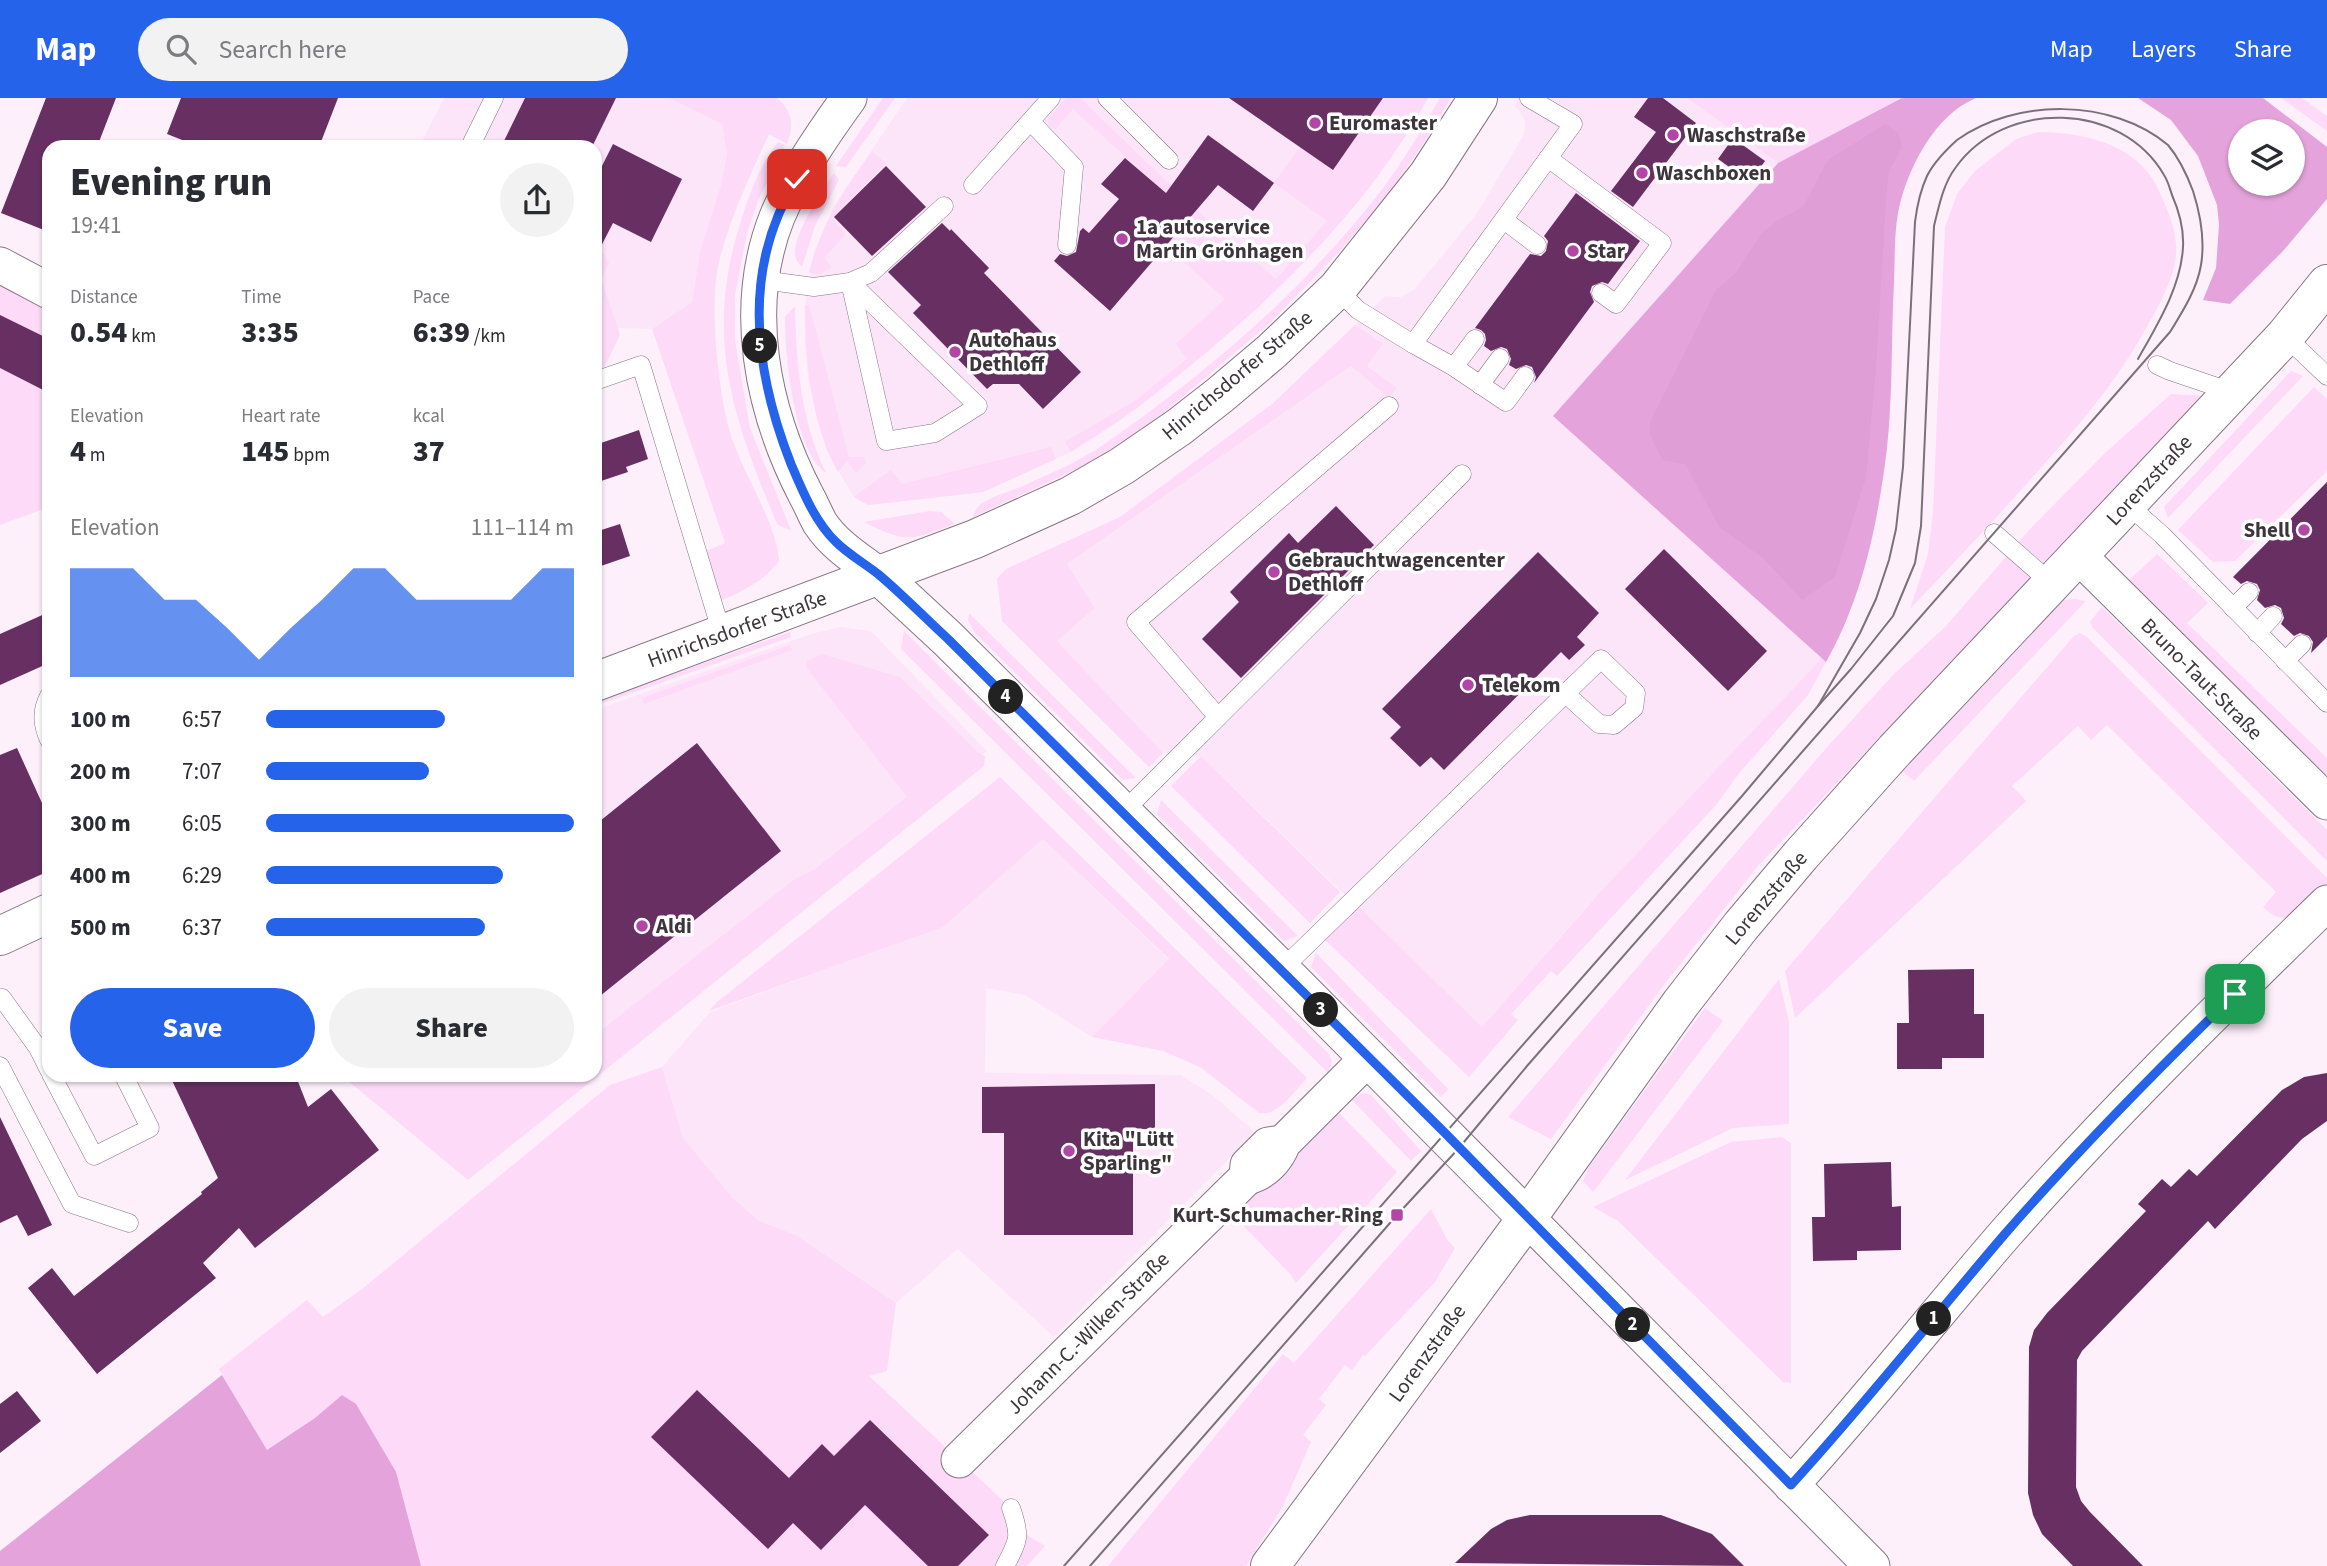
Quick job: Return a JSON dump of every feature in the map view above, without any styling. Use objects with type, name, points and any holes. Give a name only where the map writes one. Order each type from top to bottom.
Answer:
[{"type":"street","name":"Hinrichsdorfer Straße","points":[[602,679],[880,576],[1026,517],[1122,466],[1220,395],[1272,351],[1337,289],[1429,175],[1478,98]]},
{"type":"street","points":[[844,99],[778,216],[768,246],[762,279],[758,330],[768,395],[797,477],[820,523],[836,542],[880,576],[948,639],[1369,1057],[1872,1566]]},
{"type":"street","points":[[0,265],[42,287]]},
{"type":"street","name":"Lorenzstraße","points":[[1270,1566],[1527,1218],[1681,1003],[1741,926],[1885,760],[2284,336],[2327,284]]},
{"type":"street","name":"Bruno-Taut-Straße","points":[[2078,555],[2327,802]]},
{"type":"street","points":[[1791,1485],[1835,1437],[2004,1235],[2078,1154],[2327,903]]},
{"type":"street","points":[[0,936],[42,917]]},
{"type":"street","name":"Johann-C.-Wilken-Straße","points":[[959,1460],[1247,1177],[1248,1165],[1268,1145],[1283,1143],[1369,1057]]},
{"type":"lane","points":[[473,140],[494,98]]},
{"type":"lane","points":[[973,185],[1051,98]]},
{"type":"lane","points":[[1107,98],[1169,160]]},
{"type":"lane","points":[[1413,344],[1573,124],[1530,98]]},
{"type":"lane","points":[[1031,122],[1074,167],[1068,246]]},
{"type":"lane","points":[[1548,158],[1662,243],[1616,304],[1601,293]]},
{"type":"lane","points":[[762,279],[814,287],[850,282],[871,273],[944,206]]},
{"type":"lane","points":[[1504,220],[1537,246]]},
{"type":"lane","points":[[850,282],[978,406],[935,433],[886,441],[850,282]]},
{"type":"lane","points":[[1337,289],[1358,310],[1506,402],[1525,376]]},
{"type":"lane","points":[[2284,336],[2327,376]]},
{"type":"lane","points":[[1454,368],[1475,339]]},
{"type":"lane","points":[[1480,385],[1500,358]]},
{"type":"lane","points":[[602,379],[641,365],[722,634]]},
{"type":"lane","points":[[2157,365],[2232,392]]},
{"type":"lane","points":[[1218,717],[1136,622],[1389,406]]},
{"type":"lane","points":[[1122,813],[1462,474]]},
{"type":"lane","points":[[2127,504],[2162,535],[2327,703]]},
{"type":"lane","points":[[1994,533],[2051,583]]},
{"type":"lane","points":[[2234,608],[2249,592]]},
{"type":"lane","points":[[2257,633],[2273,616]]},
{"type":"lane","points":[[2285,661],[2302,644]]},
{"type":"lane","points":[[1281,970],[1566,694]]},
{"type":"lane","points":[[1,999],[42,1057]]},
{"type":"lane","points":[[0,1066],[72,1204],[129,1223]]},
{"type":"lane","points":[[55,1082],[94,1156],[150,1128],[127,1082]]},
{"type":"lane","points":[[1005,1566],[1019,1530],[1012,1508]]},
{"type":"shaded area","points":[[444,98],[669,98],[722,124],[727,154],[721,185],[700,251],[692,302],[652,329],[618,328],[602,350],[602,140],[423,140]]},
{"type":"shaded area","points":[[669,98],[777,98],[791,119],[787,144],[769,134],[748,179],[720,258],[715,297],[718,369],[730,432],[772,529],[779,561],[757,582],[713,604],[699,554],[725,543],[652,329],[692,302],[700,251],[721,185],[727,154],[722,124]]},
{"type":"shaded area","points":[[883,98],[895,98],[846,167],[836,166]]},
{"type":"shaded area","points":[[907,98],[1428,98],[1414,124],[1370,187],[1322,242],[1258,308],[1140,406],[1071,452],[983,492],[868,505],[854,497],[827,452],[809,384],[805,348],[805,305],[814,252],[833,207]]},
{"type":"shaded area","points":[[1066,98],[1080,98],[1197,211],[1276,279],[1327,221],[1274,183],[1300,147],[1333,170],[1383,98],[1428,98],[1401,143],[1370,186],[1301,266],[1263,303],[1183,372],[1124,417],[1071,452],[1065,442],[1136,400],[1187,359],[1176,344],[1225,299],[1166,246],[1191,216],[1073,109],[1056,129],[1051,128],[1049,118]]},
{"type":"shaded area","points":[[1440,98],[1451,98],[1390,192],[1339,252],[1271,322],[1161,415],[1092,462],[973,517],[984,502],[1053,472],[1097,449],[1214,362],[1250,330],[1353,226],[1398,166]]},
{"type":"shaded area","points":[[1519,98],[1687,98],[1778,163],[1553,416],[1822,658],[1583,911],[1482,1027],[1201,756],[1163,753],[1057,641],[1095,608],[1067,564],[1351,366],[1389,398],[1397,388],[1367,366],[1383,344],[1355,325],[1385,296],[1401,297],[1414,290],[1478,212],[1524,134],[1525,121],[1514,107]]},
{"type":"shaded area","points":[[1687,98],[1902,98],[1778,163]]},
{"type":"shaded area","points":[[1902,98],[1976,98],[1947,117],[1935,131],[1915,163],[1902,197],[1895,239],[1889,428],[1879,504],[1867,558],[1850,612],[1826,662],[1553,416],[1778,163]]},
{"type":"shaded area","points":[[2138,98],[2263,98],[2290,119],[2228,119],[2228,196],[2305,196],[2305,130],[2327,147],[2327,199],[2283,251],[2230,304],[2203,300],[2216,268],[2219,225],[2217,205],[2198,156],[2171,120]]},
{"type":"shaded area","points":[[2281,98],[2302,98],[2327,116],[2327,131]]},
{"type":"shaded area","points":[[1885,124],[1899,133],[1902,148],[1889,171],[1866,477],[1835,577],[1802,600],[1762,557],[1720,528],[1685,464],[1662,460],[1650,435],[1650,422],[1716,290],[1736,273],[1761,234],[1777,221],[1803,207],[1828,160]]},
{"type":"shaded area","points":[[2038,132],[2074,135],[2109,144],[2139,162],[2159,191],[2173,225],[2176,253],[2173,271],[2158,306],[2133,351],[2092,409],[1910,609],[1928,554],[1933,513],[1945,227],[1957,194],[1975,171],[2016,139]]},
{"type":"shaded area","points":[[778,142],[785,145],[758,201],[747,233],[735,295],[735,341],[750,428],[791,530],[777,524],[761,485],[736,413],[724,341],[724,304],[729,265],[740,224],[760,171]]},
{"type":"shaded area","points":[[872,152],[886,163],[831,218],[846,234],[824,258],[832,268],[818,274],[809,272],[820,238],[834,209]]},
{"type":"shaded area","points":[[834,173],[839,180],[815,226],[802,267],[795,254],[799,234]]},
{"type":"shaded area","points":[[602,251],[609,263],[602,277]]},
{"type":"shaded area","points":[[0,265],[42,287],[42,336],[0,315]]},
{"type":"shaded area","points":[[602,282],[620,335],[602,369]]},
{"type":"shaded area","points":[[805,305],[809,305],[849,457],[864,457],[866,463],[856,473],[847,461],[838,472],[821,432],[808,369]]},
{"type":"shaded area","points":[[795,306],[805,412],[826,473],[815,461],[806,444],[793,400],[785,317]]},
{"type":"shaded area","points":[[1355,325],[1383,344],[1367,366],[1397,388],[1389,398],[1351,366],[1067,564],[1095,608],[1057,641],[1163,753],[1149,767],[1002,621],[997,579],[1006,569],[1120,517],[1272,404]]},
{"type":"shaded area","points":[[0,368],[42,389],[42,510],[0,525]]},
{"type":"shaded area","points":[[2291,371],[2303,376],[2168,518],[2164,507]]},
{"type":"shaded area","points":[[2314,387],[2327,399],[2327,471],[2235,561],[2213,562],[2178,530]]},
{"type":"shaded area","points":[[2171,394],[2203,396],[1758,866],[1666,982],[1551,1139],[1508,1117],[1829,745],[1893,675],[1946,626],[2031,528],[2104,454]]},
{"type":"shaded area","points":[[1051,447],[1056,459],[983,492],[868,505],[854,497],[891,470],[902,484]]},
{"type":"shaded area","points":[[930,511],[941,512],[955,524],[928,534],[900,537],[864,522]]},
{"type":"shaded area","points":[[2157,554],[2208,603],[2187,623],[2327,758],[2327,789],[2125,584]]},
{"type":"shaded area","points":[[2062,600],[2086,601],[1914,781],[1899,768]]},
{"type":"shaded area","points":[[2102,607],[2327,830],[2327,861],[2093,628],[2090,622]]},
{"type":"shaded area","points":[[969,613],[1136,778],[1123,780],[975,633],[968,620]]},
{"type":"shaded area","points":[[840,627],[871,631],[987,751],[602,1055],[602,708],[811,634]]},
{"type":"shaded area","points":[[904,631],[1329,1054],[1332,1062],[1328,1073],[901,649]]},
{"type":"shaded area","points":[[790,632],[791,637],[602,704],[602,699]]},
{"type":"shaded area","points":[[2080,633],[2327,878],[2327,885],[2298,914],[2282,918],[2273,915],[2263,907],[2276,892],[2107,725],[2091,740],[2078,726],[2012,786],[2026,801],[1795,1018],[1785,971],[2074,636]]},
{"type":"shaded area","points":[[790,645],[792,650],[644,704],[642,698]]},
{"type":"shaded area","points":[[822,654],[900,677],[985,756],[984,766],[602,1072],[602,1030],[795,879],[815,869],[907,797],[806,667],[807,661]]},
{"type":"shaded area","points":[[1822,658],[1826,662],[1808,695],[1740,772],[1716,805],[1557,976],[1551,971],[1511,1014],[1518,1020],[1469,1077],[1324,939],[1357,905],[1482,1027],[1603,889]]},
{"type":"shaded area","points":[[1201,756],[1340,892],[1310,923],[1171,786]]},
{"type":"shaded area","points":[[1000,777],[1307,1078],[1286,1102],[1273,1111],[1259,1113],[1200,1067],[1163,1051],[1092,1037],[1169,959],[1043,839],[943,927],[709,1011]]},
{"type":"shaded area","points":[[1161,800],[1298,936],[1284,941],[1157,814]]},
{"type":"shaded area","points":[[1043,839],[1169,960],[1092,1037],[1025,995],[986,988],[985,1073],[1181,1075],[1211,1094],[1255,1132],[1054,1337],[958,1249],[896,1303],[796,1235],[759,1221],[733,1198],[683,1138],[662,1067],[710,1012],[943,926]]},
{"type":"shaded area","points":[[1316,953],[1448,1089],[1441,1097],[1311,967]]},
{"type":"shaded area","points":[[1779,979],[1789,1022],[1789,1124],[1733,1128],[1625,1180]]},
{"type":"shaded area","points":[[1705,1008],[1723,1021],[1593,1192],[1583,1181],[1588,1168]]},
{"type":"shaded area","points":[[662,1067],[683,1138],[733,1198],[759,1221],[796,1235],[896,1303],[887,1371],[869,1376],[1011,1508],[1019,1530],[1045,1546],[1027,1566],[421,1566],[342,1395],[315,1418],[267,1451],[219,1369],[307,1300],[323,1317],[362,1289],[610,1085]]},
{"type":"shaded area","points":[[349,1082],[590,1082],[468,1180]]},
{"type":"shaded area","points":[[1362,1093],[1371,1095],[1421,1151],[1411,1161],[1352,1100]]},
{"type":"shaded area","points":[[1334,1108],[1397,1172],[1296,1283],[1231,1213]]},
{"type":"shaded area","points":[[1782,1137],[1791,1143],[1791,1383],[1783,1382],[1618,1221],[1593,1207],[1731,1142]]},
{"type":"shaded area","points":[[1431,1209],[1448,1241],[1455,1248],[1435,1282],[1365,1356],[1363,1355],[1352,1370],[1345,1365],[1319,1399],[1326,1405],[1303,1435],[1311,1442],[1282,1508],[1246,1566],[1108,1566],[1283,1354],[1294,1363]]},
{"type":"shaded area","points":[[222,1375],[267,1450],[315,1418],[342,1395],[356,1404],[396,1472],[421,1566],[0,1566],[0,1551]]},
{"type":"building","points":[[46,98],[116,98],[100,140],[42,140],[42,229],[1,213]]},
{"type":"building","points":[[181,98],[338,98],[322,140],[182,140],[167,134]]},
{"type":"building","points":[[525,98],[616,98],[595,140],[504,140]]},
{"type":"building","name":"Euromaster","points":[[1229,98],[1383,98],[1333,170]]},
{"type":"building","points":[[1648,98],[1663,98],[1696,123],[1633,207],[1611,191],[1656,132],[1634,117]]},
{"type":"building","name":"1a autoservice Martin Grönhagen","points":[[1208,135],[1274,183],[1253,211],[1218,185],[1110,311],[1054,261],[1060,254],[1067,256],[1076,252],[1080,231],[1083,228],[1089,233],[1119,199],[1101,184],[1125,158],[1166,193]]},
{"type":"building","points":[[1733,138],[1765,161],[1750,182],[1718,159]]},
{"type":"building","points":[[613,144],[682,179],[651,242],[613,223],[602,244],[602,166]]},
{"type":"building","points":[[886,166],[926,207],[872,256],[834,217]]},
{"type":"building","points":[[1576,193],[1640,241],[1608,284],[1602,282],[1592,286],[1590,292],[1594,302],[1534,383],[1536,377],[1532,367],[1526,365],[1516,369],[1509,365],[1511,359],[1507,349],[1501,347],[1491,351],[1484,346],[1485,334],[1475,328],[1530,254],[1541,256],[1546,251],[1548,241],[1544,236]]},
{"type":"building","points":[[942,223],[989,268],[984,273],[1081,372],[1043,409],[1019,384],[993,384],[987,389],[913,313],[921,305],[888,272]]},
{"type":"building","points":[[0,315],[42,336],[42,389],[0,368]]},
{"type":"building","points":[[639,430],[648,459],[626,467],[628,472],[602,481],[602,443]]},
{"type":"building","name":"Shell","points":[[2327,482],[2327,637],[2311,653],[2313,642],[2309,636],[2300,633],[2294,636],[2281,624],[2284,618],[2281,608],[2275,605],[2265,608],[2257,600],[2260,590],[2257,584],[2247,581],[2241,584],[2233,577]]},
{"type":"building","points":[[1336,506],[1374,545],[1241,678],[1202,639],[1239,602],[1230,592],[1289,533],[1298,543]]},
{"type":"building","points":[[620,524],[630,556],[602,566],[602,530]]},
{"type":"building","points":[[1664,549],[1767,651],[1728,691],[1625,589]]},
{"type":"building","name":"Telekom","points":[[1538,552],[1599,613],[1577,637],[1585,645],[1569,660],[1561,652],[1444,770],[1431,757],[1420,767],[1390,738],[1401,727],[1382,709]]},
{"type":"building","points":[[42,615],[42,666],[0,685],[0,634]]},
{"type":"building","name":"Aldi","points":[[697,743],[781,851],[602,994],[602,819]]},
{"type":"building","points":[[17,748],[42,803],[42,874],[0,893],[0,755]]},
{"type":"building","points":[[1974,969],[1974,1014],[1984,1014],[1984,1058],[1942,1058],[1942,1069],[1897,1069],[1897,1023],[1909,1023],[1908,970]]},
{"type":"building","points":[[2327,1073],[2327,1121],[2302,1139],[2215,1229],[2208,1221],[2082,1351],[2077,1360],[2076,1487],[2081,1501],[2090,1512],[2143,1566],[2073,1566],[2042,1534],[2033,1515],[2028,1493],[2029,1347],[2034,1330],[2047,1313],[2146,1211],[2138,1204],[2162,1179],[2171,1187],[2189,1169],[2197,1176],[2282,1090],[2304,1077]]},
{"type":"building","points":[[173,1082],[298,1082],[308,1107],[331,1089],[379,1150],[255,1248],[239,1228],[203,1263],[216,1278],[97,1374],[28,1288],[52,1268],[74,1296],[202,1194],[201,1192],[218,1178]]},
{"type":"building","name":"Kita \"Lütt Sparling\"","points":[[1155,1084],[1155,1129],[1133,1129],[1133,1235],[1004,1235],[1004,1133],[982,1133],[982,1087]]},
{"type":"building","points":[[0,1117],[52,1225],[28,1236],[17,1215],[0,1223]]},
{"type":"building","points":[[1891,1162],[1892,1207],[1901,1206],[1901,1250],[1857,1251],[1857,1260],[1813,1261],[1812,1217],[1825,1217],[1824,1164]]},
{"type":"building","points":[[697,1390],[789,1478],[822,1444],[834,1456],[870,1420],[989,1535],[958,1566],[928,1566],[865,1505],[821,1550],[793,1523],[768,1549],[651,1437]]},
{"type":"building","points":[[17,1391],[41,1421],[0,1453],[0,1404]]},
{"type":"building","points":[[1530,1515],[1661,1515],[1712,1534],[1744,1566],[1455,1563],[1491,1529],[1507,1520]]},
{"type":"tram line","points":[[1090,1566],[1397,1215],[1459,1148],[1527,1066],[2170,332],[2189,300],[2199,274],[2202,256],[2201,227],[2193,191],[2179,161],[2168,145],[2145,130],[2120,118],[2063,109],[2007,116],[1980,126],[1957,140],[1940,156],[1930,171],[1921,193],[1915,222],[1903,467],[1896,529],[1876,599],[1860,633],[1818,706]]},
{"type":"tram line","points":[[1064,1566],[1742,796],[1893,616],[1915,563],[1921,526],[1934,226],[1948,181],[1956,167],[1977,145],[2003,129],[2032,120],[2062,118],[2092,122],[2120,133],[2145,151],[2164,175],[2180,220],[2183,240],[2181,262],[2167,305],[2138,359]]},
{"type":"place","name":"Euromaster","points":[[1315,123]]},
{"type":"place","name":"Waschstraße","points":[[1673,135]]},
{"type":"place","name":"Waschboxen","points":[[1642,173]]},
{"type":"place","name":"1a autoservice Martin Grönhagen","points":[[1122,239]]},
{"type":"place","name":"Star","points":[[1573,251]]},
{"type":"place","name":"Autohaus Dethloff","points":[[955,352]]},
{"type":"place","name":"Shell","points":[[2304,530]]},
{"type":"place","name":"Gebrauchtwagencenter Dethloff","points":[[1274,572]]},
{"type":"place","name":"Telekom","points":[[1468,685]]},
{"type":"place","name":"Aldi","points":[[642,926]]},
{"type":"place","name":"Kita \"Lütt Sparling\"","points":[[1069,1151]]},
{"type":"place","name":"Kurt-Schumacher-Ring","points":[[1397,1215]]},
{"type":"route","points":[[797,179],[778,216],[768,246],[759,299],[758,330],[768,395],[777,425],[797,477],[820,523],[836,542],[880,576],[948,639],[1445,1133],[1791,1485],[1835,1437],[2004,1235],[2087,1144],[2235,994]]}]
